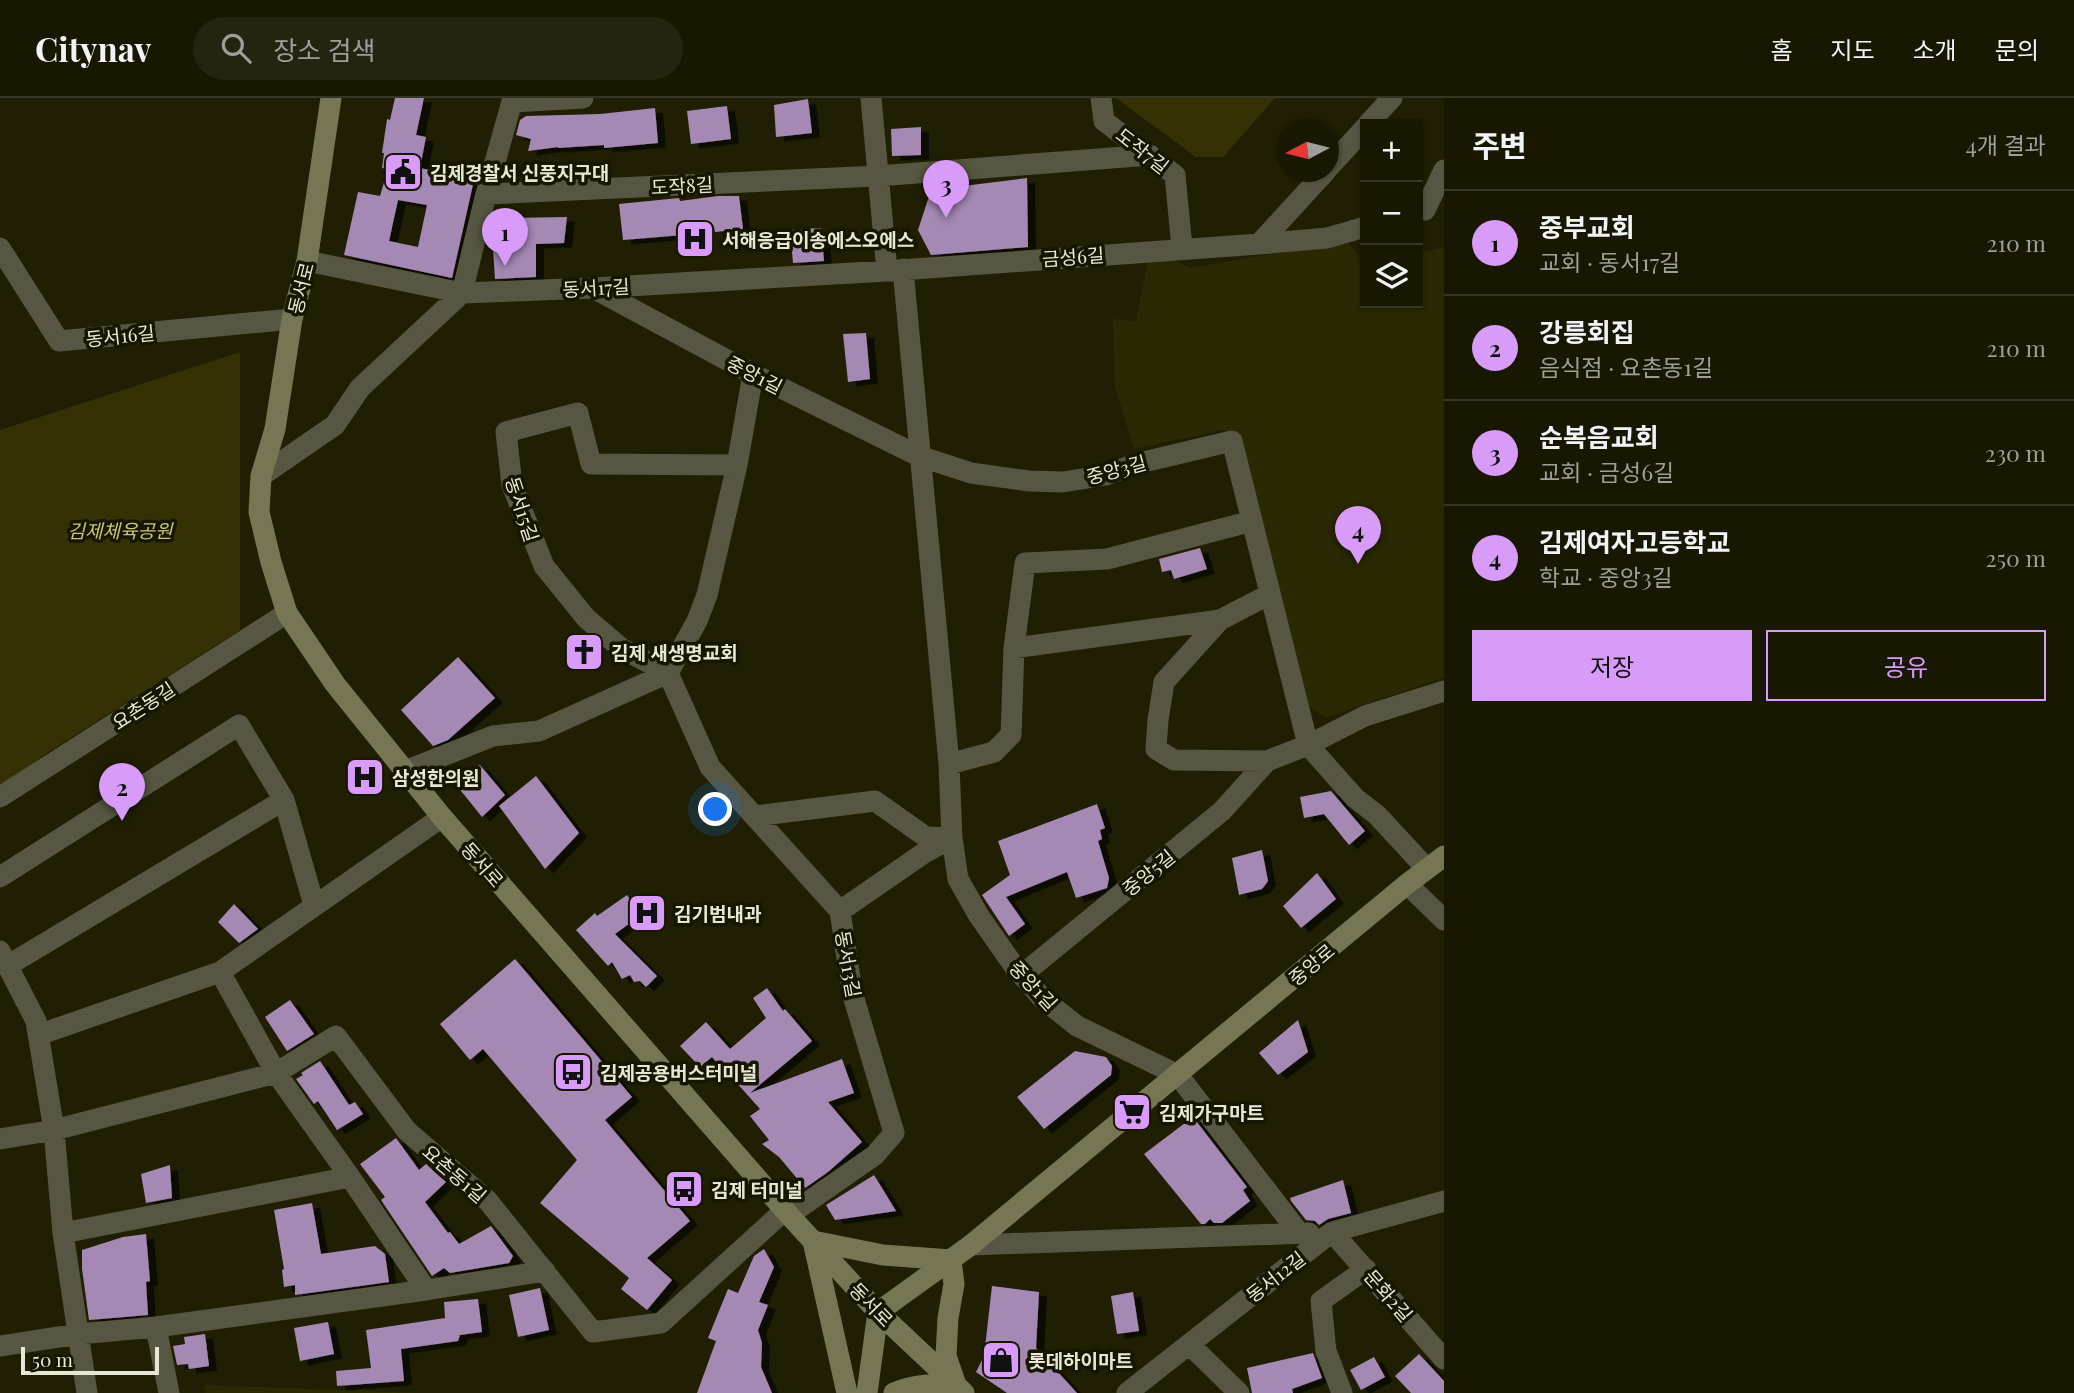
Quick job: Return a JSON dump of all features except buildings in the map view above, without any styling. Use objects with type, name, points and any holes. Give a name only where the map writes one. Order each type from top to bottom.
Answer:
[{"type":"main road","name":"동서로","points":[[331,98],[307,261],[292,319],[275,429],[261,476],[259,512],[287,613],[335,684],[442,817],[813,1241],[878,1312],[960,1389]]},
{"type":"main road","name":"중앙로","points":[[878,1312],[971,1245],[1444,856]]},
{"type":"main road","points":[[847,1393],[813,1241],[883,1255],[951,1260],[954,1284],[948,1318],[946,1356],[960,1389]]},
{"type":"main road","points":[[867,1393],[878,1312]]},
{"type":"main road","points":[[894,1393],[907,1387],[928,1384],[960,1389]]},
{"type":"street","points":[[261,476],[335,425],[360,388],[462,293],[512,100],[583,98]]},
{"type":"street","points":[[871,98],[878,176],[895,270]]},
{"type":"street","name":"도작7길","points":[[1101,98],[1104,121],[1175,175],[1182,248]]},
{"type":"street","points":[[1373,119],[1392,98]]},
{"type":"street","points":[[1339,157],[1360,134]]},
{"type":"street","name":"도작8길","points":[[486,194],[878,176],[1150,155]]},
{"type":"street","points":[[1429,213],[1444,170]]},
{"type":"street","points":[[1259,244],[1316,182]]},
{"type":"street","name":"금성6길","points":[[895,270],[1327,238],[1360,228]]},
{"type":"street","name":"동서16길","points":[[0,248],[59,341],[292,319]]},
{"type":"street","name":"동서17길","points":[[307,261],[462,293],[895,270]]},
{"type":"street","name":"중앙1길","points":[[895,270],[919,456],[949,764],[952,838],[958,879],[979,916],[1014,966],[1043,999],[1077,1026],[1178,1075]]},
{"type":"street","name":"중앙1길","points":[[593,288],[754,374],[919,456]]},
{"type":"street","points":[[405,771],[494,736],[539,731],[668,673],[708,595],[754,374]]},
{"type":"street","name":"동서15길","points":[[668,673],[621,648],[586,618],[544,566],[512,485],[506,432],[578,413],[591,464],[737,465]]},
{"type":"street","name":"중앙3길","points":[[919,456],[971,473],[1029,481],[1063,482],[1106,475],[1135,464],[1233,441],[1308,745],[1355,798],[1377,815],[1427,869]]},
{"type":"street","points":[[949,764],[994,752],[1012,735],[1014,648],[1026,563],[1107,559],[1252,521]]},
{"type":"street","points":[[1014,648],[1220,620],[1270,594]]},
{"type":"street","name":"요촌동길","points":[[0,797],[287,613]]},
{"type":"street","name":"중앙5길","points":[[1220,620],[1164,682],[1156,749],[1174,760],[1267,761],[1308,745],[1365,716],[1444,691]]},
{"type":"street","name":"동서13길","points":[[668,673],[710,767],[840,911],[852,992],[894,1133],[875,1155],[787,1212]]},
{"type":"street","points":[[0,877],[239,724],[284,800],[314,905]]},
{"type":"street","name":"중앙5길","points":[[1022,975],[1222,811],[1267,761]]},
{"type":"street","points":[[87,1393],[63,1233],[54,1130],[36,1021],[4,959],[284,800]]},
{"type":"street","points":[[755,816],[875,801],[926,837],[952,838]]},
{"type":"street","points":[[38,1035],[220,972],[442,817]]},
{"type":"street","points":[[840,911],[924,853],[952,838]]},
{"type":"street","points":[[1407,884],[1444,920]]},
{"type":"street","points":[[220,972],[276,1073],[426,1290]]},
{"type":"street","name":"요촌동1길","points":[[0,1139],[54,1130],[276,1073],[336,1036],[407,1131],[488,1201],[545,1271]]},
{"type":"street","points":[[1178,1075],[1299,1233]]},
{"type":"street","points":[[63,1233],[350,1177]]},
{"type":"street","name":"동서12길","points":[[1128,1393],[1332,1232],[1444,1201]]},
{"type":"street","points":[[0,1346],[426,1290],[545,1271],[593,1332],[661,1323],[787,1212]]},
{"type":"street","points":[[971,1245],[1332,1232]]},
{"type":"street","name":"문화2길","points":[[1332,1232],[1444,1359]]},
{"type":"street","points":[[1342,1393],[1325,1351],[1321,1301],[1366,1269]]},
{"type":"street","points":[[156,1327],[169,1393]]},
{"type":"street","points":[[1189,1344],[1239,1393]]},
{"type":"shaded area","points":[[1347,241],[1360,258],[1360,308],[1423,308],[1423,252],[1444,247],[1444,678],[1326,717],[1307,705],[1240,438],[1222,430],[1134,449],[1115,387],[1113,319],[1136,321],[1148,262],[1172,259],[1190,268]]},
{"type":"shaded area","points":[[204,1385],[421,1393],[205,1393]]},
{"type":"green space","points":[[1116,98],[1275,98],[1223,157],[1196,157]]},
{"type":"green space","name":"김제체육공원","points":[[240,352],[240,630],[44,755],[0,790],[0,430]]},
{"type":"place","name":"김제경찰서 신풍지구대","points":[[403,172]]},
{"type":"place","name":"순복음교회","points":[[946,218]]},
{"type":"place","name":"서해응급이송에스오에스","points":[[695,239]]},
{"type":"place","name":"중부교회","points":[[505,266]]},
{"type":"place","name":"김제여자고등학교","points":[[1358,564]]},
{"type":"place","name":"김제 새생명교회","points":[[584,652]]},
{"type":"place","name":"삼성한의원","points":[[365,777]]},
{"type":"place","name":"강릉회집","points":[[122,821]]},
{"type":"place","name":"김기범내과","points":[[647,913]]},
{"type":"place","name":"김제공용버스터미널","points":[[573,1072]]},
{"type":"place","name":"김제가구마트","points":[[1132,1112]]},
{"type":"place","name":"김제 터미널","points":[[684,1189]]},
{"type":"place","name":"롯데하이마트","points":[[1001,1360]]}]
